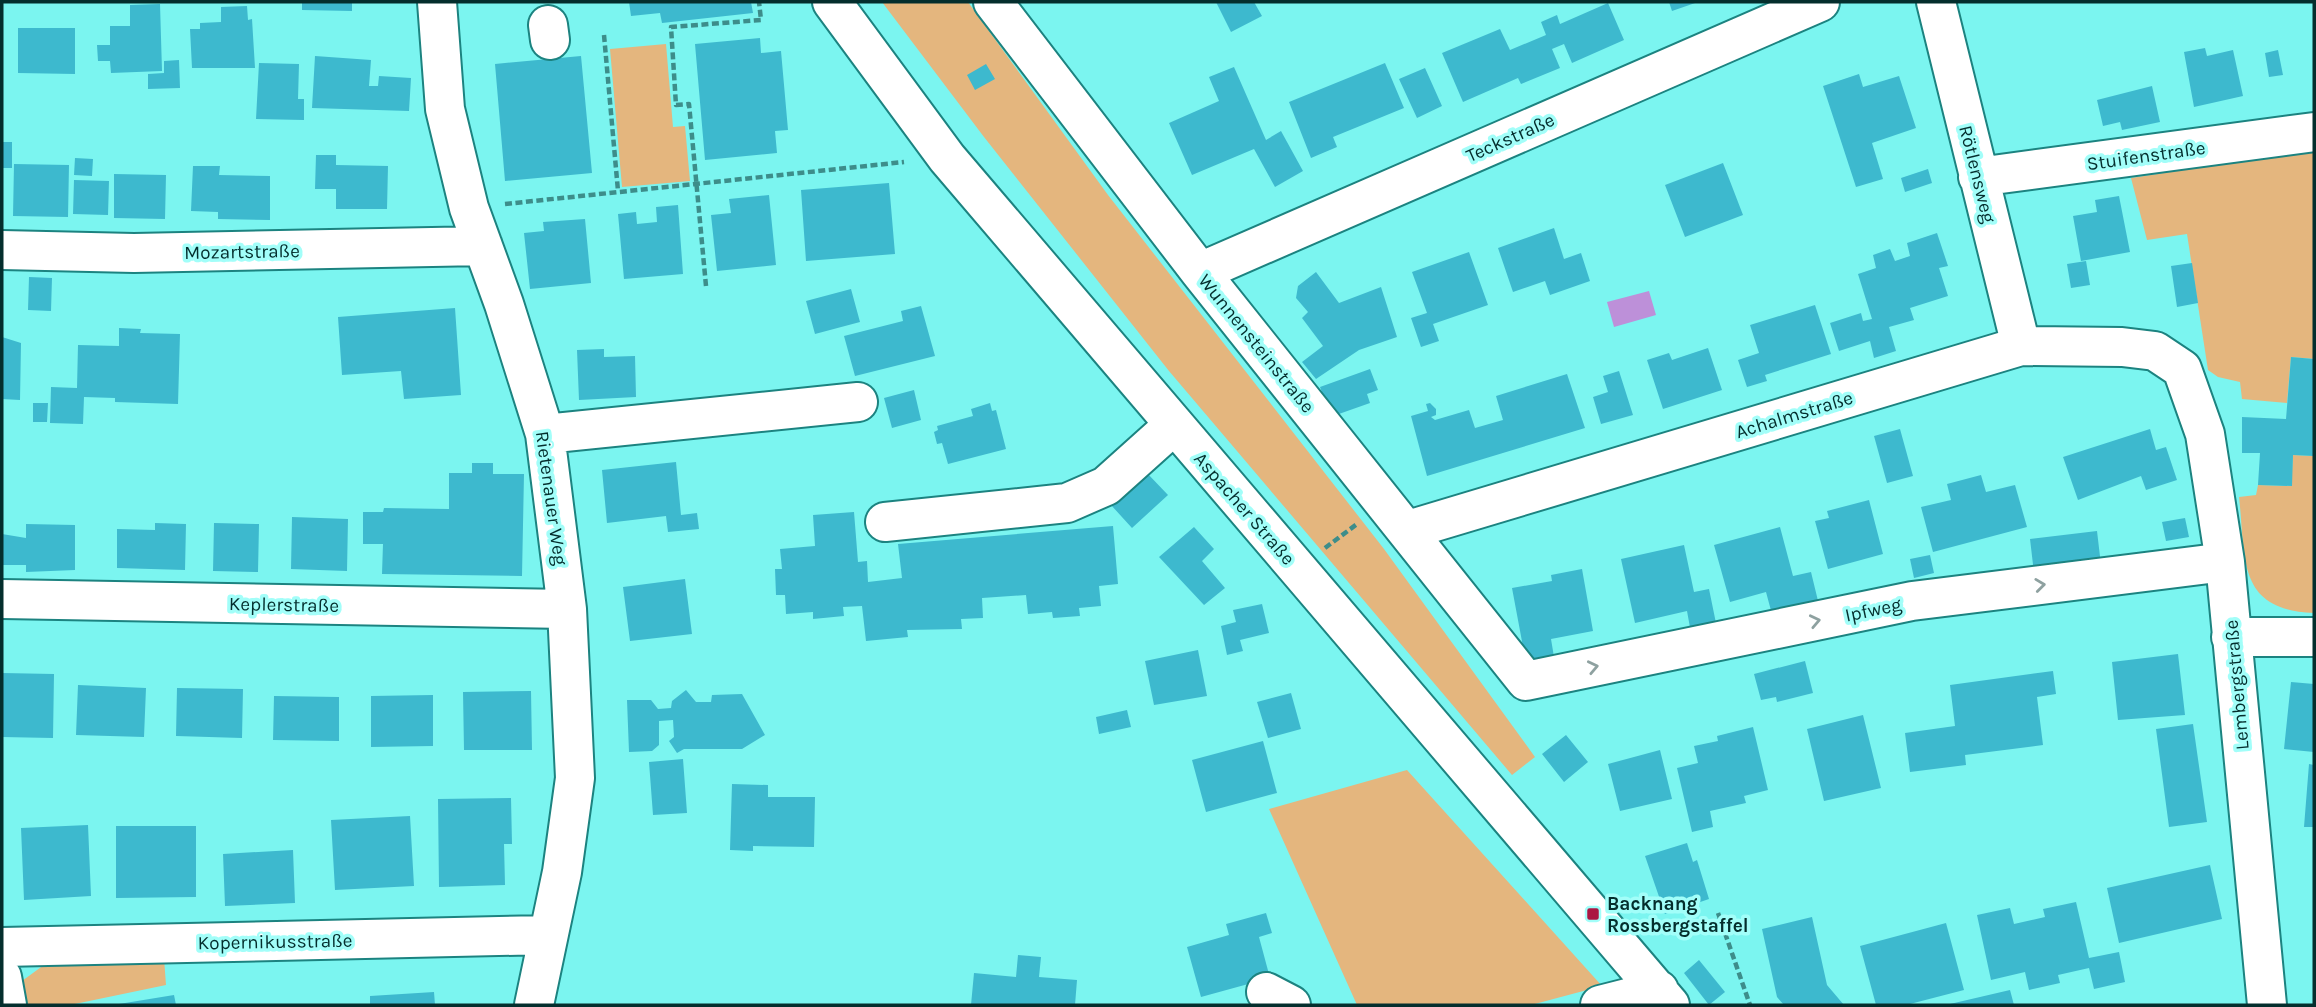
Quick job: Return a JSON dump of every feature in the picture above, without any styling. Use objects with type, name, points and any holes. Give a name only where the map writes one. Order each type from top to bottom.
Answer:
[{"type":"street","name":"Rietenauer Weg","points":[[437,2],[445,109],[469,208],[505,304],[545,435],[567,609],[575,778],[562,872],[534,1005]]},
{"type":"street","name":"Aspacher Straße","points":[[832,2],[947,158],[1665,998]]},
{"type":"street","name":"Wunnensteinstraße","points":[[993,2],[1200,272],[1526,681]]},
{"type":"street","name":"Teckstraße","points":[[1200,272],[1820,2]]},
{"type":"street","name":"Rötlensweg","points":[[1936,2],[2021,346]]},
{"type":"street","name":"Stuifenstraße","points":[[1978,177],[2314,132]]},
{"type":"street","name":"Mozartstraße","points":[[2,250],[134,253],[483,246]]},
{"type":"street","name":"Achalmstraße","points":[[1397,517],[2021,346],[2122,346],[2155,351],[2182,369]]},
{"type":"street","name":"Lembergstraße","points":[[2182,369],[2205,434],[2225,562],[2267,1005]]},
{"type":"street","points":[[545,435],[858,402]]},
{"type":"street","points":[[886,522],[1067,503],[1106,486],[1174,425]]},
{"type":"street","name":"Ipfweg","points":[[1526,681],[1912,601],[2225,562]]},
{"type":"street","name":"Keplerstraße","points":[[2,599],[567,609]]},
{"type":"street","points":[[2231,637],[2314,637]]},
{"type":"street","name":"Kopernikusstraße","points":[[2,947],[548,934]]},
{"type":"street","points":[[2,977],[7,1005]]},
{"type":"street","points":[[1599,1005],[1665,998]]},
{"type":"path","points":[[706,286],[689,104],[676,105],[671,27],[761,20],[759,2]]},
{"type":"path","points":[[604,35],[618,191]]},
{"type":"path","points":[[469,208],[947,158]]},
{"type":"path","points":[[1297,569],[1397,517]]},
{"type":"path","points":[[1718,913],[1750,1005]]},
{"type":"shaded area","points":[[882,2],[968,2],[1108,195],[1384,549],[1535,757],[1512,775],[1169,371],[984,137]]},
{"type":"shaded area","points":[[666,44],[673,127],[685,126],[690,181],[622,187],[610,49]]},
{"type":"shaded area","points":[[2314,150],[2314,359],[2291,357],[2287,403],[2242,399],[2240,382],[2218,377],[2208,370],[2187,234],[2147,240],[2131,178]]},
{"type":"shaded area","points":[[1649,291],[1656,315],[1614,327],[1607,302]]},
{"type":"shaded area","points":[[2293,455],[2314,456],[2314,613],[2289,610],[2270,602],[2258,591],[2245,560],[2239,497],[2256,495],[2258,485],[2291,486]]},
{"type":"shaded area","points":[[1407,770],[1602,986],[1531,1005],[1357,1005],[1269,809]]},
{"type":"shaded area","points":[[164,958],[166,985],[70,1005],[26,1005],[22,981],[48,962]]},
{"type":"building","points":[[302,2],[352,2],[352,11],[302,10]]},
{"type":"building","points":[[629,2],[751,2],[753,13],[662,23],[660,13],[631,16]]},
{"type":"building","points":[[1216,2],[1254,2],[1262,16],[1231,32]]},
{"type":"building","points":[[1669,2],[1698,2],[1672,11]]},
{"type":"building","points":[[1608,3],[1624,40],[1572,63],[1564,44],[1552,49],[1560,68],[1521,84],[1518,78],[1463,102],[1442,53],[1500,29],[1510,50],[1546,35],[1541,22],[1557,15],[1560,24]]},
{"type":"building","points":[[160,4],[162,71],[111,73],[110,61],[98,61],[97,45],[110,45],[110,26],[130,26],[130,5]]},
{"type":"building","points":[[247,6],[248,20],[252,19],[255,68],[192,68],[190,29],[200,29],[200,23],[221,22],[221,7]]},
{"type":"building","points":[[18,28],[75,28],[75,74],[18,73]]},
{"type":"building","points":[[760,38],[761,53],[781,51],[788,130],[775,131],[777,153],[705,160],[695,44]]},
{"type":"building","points":[[2205,48],[2207,56],[2233,50],[2243,96],[2194,107],[2184,52]]},
{"type":"building","points":[[2278,50],[2283,75],[2269,77],[2265,53]]},
{"type":"building","points":[[315,56],[371,60],[369,86],[378,86],[379,76],[411,78],[409,111],[312,108]]},
{"type":"building","points":[[581,56],[592,173],[505,181],[495,64]]},
{"type":"building","points":[[179,60],[180,88],[148,89],[148,74],[164,73],[164,61]]},
{"type":"building","points":[[259,63],[299,64],[298,99],[304,99],[304,120],[256,119]]},
{"type":"building","points":[[1385,63],[1404,108],[1333,137],[1337,147],[1311,158],[1289,102]]},
{"type":"building","points":[[986,64],[995,79],[975,90],[967,75]]},
{"type":"building","points":[[1234,67],[1266,140],[1281,131],[1303,171],[1275,187],[1254,149],[1192,175],[1169,123],[1219,101],[1209,77]]},
{"type":"building","points":[[1425,68],[1442,106],[1417,118],[1399,79]]},
{"type":"building","points":[[1859,74],[1863,87],[1899,76],[1916,128],[1872,143],[1883,179],[1856,187],[1823,86]]},
{"type":"building","points":[[2152,86],[2160,122],[2122,130],[2120,122],[2103,126],[2097,100]]},
{"type":"building","points":[[2,142],[12,142],[12,168],[2,168]]},
{"type":"building","points":[[316,155],[336,155],[336,165],[388,166],[387,209],[336,209],[336,189],[315,189]]},
{"type":"building","points":[[75,158],[93,159],[92,176],[74,175]]},
{"type":"building","points":[[1723,163],[1743,215],[1685,237],[1665,185]]},
{"type":"building","points":[[14,164],[69,165],[68,217],[13,216]]},
{"type":"building","points":[[193,166],[220,166],[219,175],[270,176],[270,220],[218,219],[218,212],[191,211]]},
{"type":"building","points":[[1928,169],[1932,183],[1905,192],[1901,178]]},
{"type":"building","points":[[114,174],[166,175],[165,219],[114,218]]},
{"type":"building","points":[[74,180],[109,181],[108,215],[73,214]]},
{"type":"building","points":[[889,183],[895,254],[806,261],[801,190]]},
{"type":"building","points":[[769,195],[776,265],[717,271],[711,215],[731,213],[729,199]]},
{"type":"building","points":[[2119,196],[2130,252],[2081,261],[2073,216],[2097,212],[2095,200]]},
{"type":"building","points":[[678,205],[683,274],[624,279],[618,214],[636,212],[637,224],[657,222],[656,207]]},
{"type":"building","points":[[585,219],[591,283],[530,289],[524,233],[544,231],[543,222]]},
{"type":"building","points":[[1554,228],[1564,259],[1581,253],[1590,281],[1550,295],[1545,281],[1513,292],[1498,248]]},
{"type":"building","points":[[1937,233],[1948,266],[1939,268],[1948,296],[1910,308],[1914,320],[1889,327],[1896,351],[1874,358],[1870,341],[1839,351],[1830,323],[1861,313],[1863,321],[1872,319],[1858,274],[1876,268],[1873,255],[1890,249],[1895,261],[1910,256],[1907,243]]},
{"type":"building","points":[[1469,252],[1488,305],[1433,324],[1439,341],[1421,347],[1411,318],[1427,313],[1412,272]]},
{"type":"building","points":[[2086,261],[2090,285],[2071,288],[2067,264]]},
{"type":"building","points":[[2192,263],[2198,303],[2177,307],[2171,266]]},
{"type":"building","points":[[1316,272],[1339,303],[1381,287],[1397,337],[1359,350],[1316,379],[1302,362],[1323,346],[1302,318],[1308,312],[1296,298],[1298,286]]},
{"type":"building","points":[[29,277],[52,278],[51,311],[28,310]]},
{"type":"building","points":[[851,289],[860,322],[815,334],[806,301]]},
{"type":"building","points":[[1815,305],[1831,354],[1765,375],[1767,381],[1747,387],[1738,360],[1759,353],[1750,325]]},
{"type":"building","points":[[921,306],[935,356],[855,376],[844,336],[903,321],[901,311]]},
{"type":"building","points":[[455,308],[461,395],[404,399],[401,371],[342,375],[338,317]]},
{"type":"building","points":[[119,328],[141,329],[140,333],[180,334],[178,404],[115,402],[115,398],[84,397],[83,424],[50,423],[51,387],[77,388],[78,345],[119,346]]},
{"type":"building","points":[[2,337],[21,343],[20,400],[2,399]]},
{"type":"building","points":[[1708,348],[1722,390],[1663,409],[1647,360],[1669,353],[1672,360]]},
{"type":"building","points":[[604,349],[604,357],[635,356],[636,397],[579,400],[577,350]]},
{"type":"building","points":[[2291,357],[2314,359],[2314,456],[2293,455],[2292,486],[2258,485],[2260,453],[2242,453],[2242,417],[2286,419]]},
{"type":"building","points":[[1370,369],[1378,390],[1367,394],[1370,403],[1336,415],[1333,406],[1328,408],[1320,387]]},
{"type":"building","points":[[1619,371],[1633,415],[1601,424],[1593,397],[1608,392],[1603,376]]},
{"type":"building","points":[[1567,374],[1585,428],[1427,476],[1411,416],[1428,411],[1426,404],[1430,403],[1436,409],[1436,415],[1431,417],[1435,420],[1469,410],[1475,428],[1503,420],[1496,396]]},
{"type":"building","points":[[914,390],[921,420],[892,428],[884,398]]},
{"type":"building","points":[[33,403],[48,403],[47,422],[33,422]]},
{"type":"building","points":[[990,403],[992,411],[996,410],[1006,449],[948,464],[942,443],[937,444],[934,432],[938,430],[937,426],[973,416],[971,409]]},
{"type":"building","points":[[1900,429],[1913,476],[1887,483],[1874,436]]},
{"type":"building","points":[[2150,429],[2156,450],[2166,447],[2177,480],[2146,490],[2141,476],[2078,500],[2063,457]]},
{"type":"building","points":[[676,462],[681,515],[697,513],[699,529],[668,532],[666,516],[607,523],[602,470]]},
{"type":"building","points":[[472,463],[493,463],[493,474],[524,474],[522,576],[382,574],[383,544],[363,544],[363,512],[383,512],[384,508],[449,509],[449,473],[472,473]]},
{"type":"building","points":[[1146,472],[1168,495],[1132,528],[1111,505]]},
{"type":"building","points":[[1981,475],[1986,492],[2015,485],[2027,527],[1933,552],[1921,507],[1951,500],[1947,484]]},
{"type":"building","points":[[1869,500],[1883,554],[1828,569],[1815,521],[1829,518],[1827,511]]},
{"type":"building","points":[[854,512],[858,562],[867,561],[868,582],[902,578],[898,544],[1113,526],[1118,584],[1099,586],[1101,606],[1079,608],[1080,616],[1053,618],[1052,612],[1028,614],[1026,595],[982,598],[983,618],[961,619],[962,629],[907,630],[908,637],[866,641],[862,606],[843,607],[844,616],[813,619],[813,612],[786,614],[785,595],[776,595],[775,569],[782,569],[780,549],[815,546],[813,515]]},
{"type":"building","points":[[292,517],[348,519],[347,571],[291,569]]},
{"type":"building","points":[[2185,518],[2189,537],[2166,541],[2162,522]]},
{"type":"building","points":[[155,523],[186,524],[185,570],[117,568],[117,529],[155,530]]},
{"type":"building","points":[[214,523],[259,524],[258,572],[213,571]]},
{"type":"building","points":[[26,524],[75,525],[75,570],[26,572],[26,565],[2,565],[2,534],[26,538]]},
{"type":"building","points":[[1194,527],[1214,549],[1202,561],[1225,588],[1204,605],[1159,557]]},
{"type":"building","points":[[1780,527],[1793,576],[1811,572],[1819,605],[1773,618],[1766,592],[1730,602],[1714,545]]},
{"type":"building","points":[[2097,531],[2101,565],[2034,573],[2030,539]]},
{"type":"building","points":[[1684,545],[1694,592],[1709,589],[1717,628],[1691,633],[1687,611],[1635,623],[1621,559]]},
{"type":"building","points":[[1930,555],[1934,573],[1914,578],[1910,559]]},
{"type":"building","points":[[1582,569],[1593,631],[1551,639],[1555,663],[1527,668],[1512,588],[1552,581],[1551,575]]},
{"type":"building","points":[[685,579],[692,634],[630,641],[623,587]]},
{"type":"building","points":[[1262,604],[1269,633],[1240,640],[1243,651],[1227,655],[1221,626],[1236,622],[1233,610]]},
{"type":"building","points":[[1198,650],[1207,696],[1154,705],[1145,661]]},
{"type":"building","points":[[2178,654],[2185,715],[2118,720],[2112,662]]},
{"type":"building","points":[[1805,661],[1813,693],[1777,702],[1776,697],[1761,700],[1754,674]]},
{"type":"building","points":[[2053,671],[2056,694],[2037,697],[2043,745],[1965,755],[1966,765],[1910,772],[1905,733],[1955,726],[1950,685]]},
{"type":"building","points":[[2,673],[54,674],[53,738],[2,737]]},
{"type":"building","points":[[2291,682],[2314,684],[2314,752],[2284,749]]},
{"type":"building","points":[[78,685],[146,688],[144,737],[76,735]]},
{"type":"building","points":[[177,688],[243,689],[242,738],[176,736]]},
{"type":"building","points":[[686,690],[696,702],[711,702],[712,695],[742,694],[765,735],[742,749],[684,749],[677,753],[669,741],[674,737],[673,720],[659,721],[659,745],[652,751],[629,752],[627,700],[651,700],[658,709],[671,708],[672,701]]},
{"type":"building","points":[[531,691],[532,750],[464,750],[463,692]]},
{"type":"building","points":[[1291,693],[1301,729],[1268,738],[1257,702]]},
{"type":"building","points":[[433,695],[433,746],[371,747],[371,696]]},
{"type":"building","points":[[274,696],[339,697],[339,741],[273,740]]},
{"type":"building","points":[[1127,710],[1131,727],[1099,734],[1096,717]]},
{"type":"building","points":[[1863,715],[1881,788],[1824,801],[1807,729]]},
{"type":"building","points":[[2193,724],[2207,822],[2169,827],[2156,729]]},
{"type":"building","points":[[1753,727],[1768,790],[1744,796],[1746,803],[1710,811],[1713,827],[1692,832],[1677,768],[1698,763],[1694,746],[1718,741],[1717,736]]},
{"type":"building","points":[[1566,735],[1588,762],[1564,782],[1542,754]]},
{"type":"building","points":[[1263,741],[1277,793],[1206,812],[1192,760]]},
{"type":"building","points":[[1660,750],[1672,799],[1620,811],[1608,764]]},
{"type":"building","points":[[683,759],[687,813],[653,815],[649,762]]},
{"type":"building","points":[[2309,764],[2314,765],[2314,827],[2304,827]]},
{"type":"building","points":[[732,784],[768,785],[768,797],[815,797],[814,847],[753,846],[753,851],[730,850]]},
{"type":"building","points":[[511,798],[512,844],[504,844],[505,885],[439,887],[438,799]]},
{"type":"building","points":[[410,816],[414,886],[335,890],[331,820]]},
{"type":"building","points":[[88,825],[91,896],[24,900],[21,828]]},
{"type":"building","points":[[116,826],[196,826],[196,897],[116,898]]},
{"type":"building","points":[[1687,843],[1693,862],[1697,860],[1709,899],[1665,914],[1645,856]]},
{"type":"building","points":[[293,850],[295,903],[225,906],[223,854]]},
{"type":"building","points":[[2210,865],[2222,919],[2119,943],[2107,888]]},
{"type":"building","points":[[2076,902],[2089,958],[2119,952],[2125,982],[2094,989],[2089,968],[2058,975],[2060,983],[2029,990],[2025,972],[1991,980],[1977,915],[2010,908],[2014,924],[2045,917],[2043,909]]},
{"type":"building","points":[[1266,913],[1272,933],[1259,937],[1270,978],[1201,997],[1187,947],[1229,935],[1226,924]]},
{"type":"building","points":[[1812,917],[1827,985],[1844,1005],[1784,1005],[1777,997],[1762,929]]},
{"type":"building","points":[[1946,923],[1964,990],[1906,1005],[1876,1005],[1860,946]]},
{"type":"building","points":[[1018,955],[1041,957],[1039,977],[1077,980],[1075,1005],[971,1005],[974,973],[1016,977]]},
{"type":"building","points":[[1699,960],[1725,992],[1709,1005],[1684,973]]},
{"type":"building","points":[[2010,990],[2014,1005],[1950,1005],[1950,1004]]},
{"type":"building","points":[[434,992],[435,1005],[370,1005],[370,996]]},
{"type":"building","points":[[174,995],[176,1005],[119,1005],[119,1004]]},
{"type":"place","name":"Backnang Rossbergstaffel","points":[[1593,914]]}]
